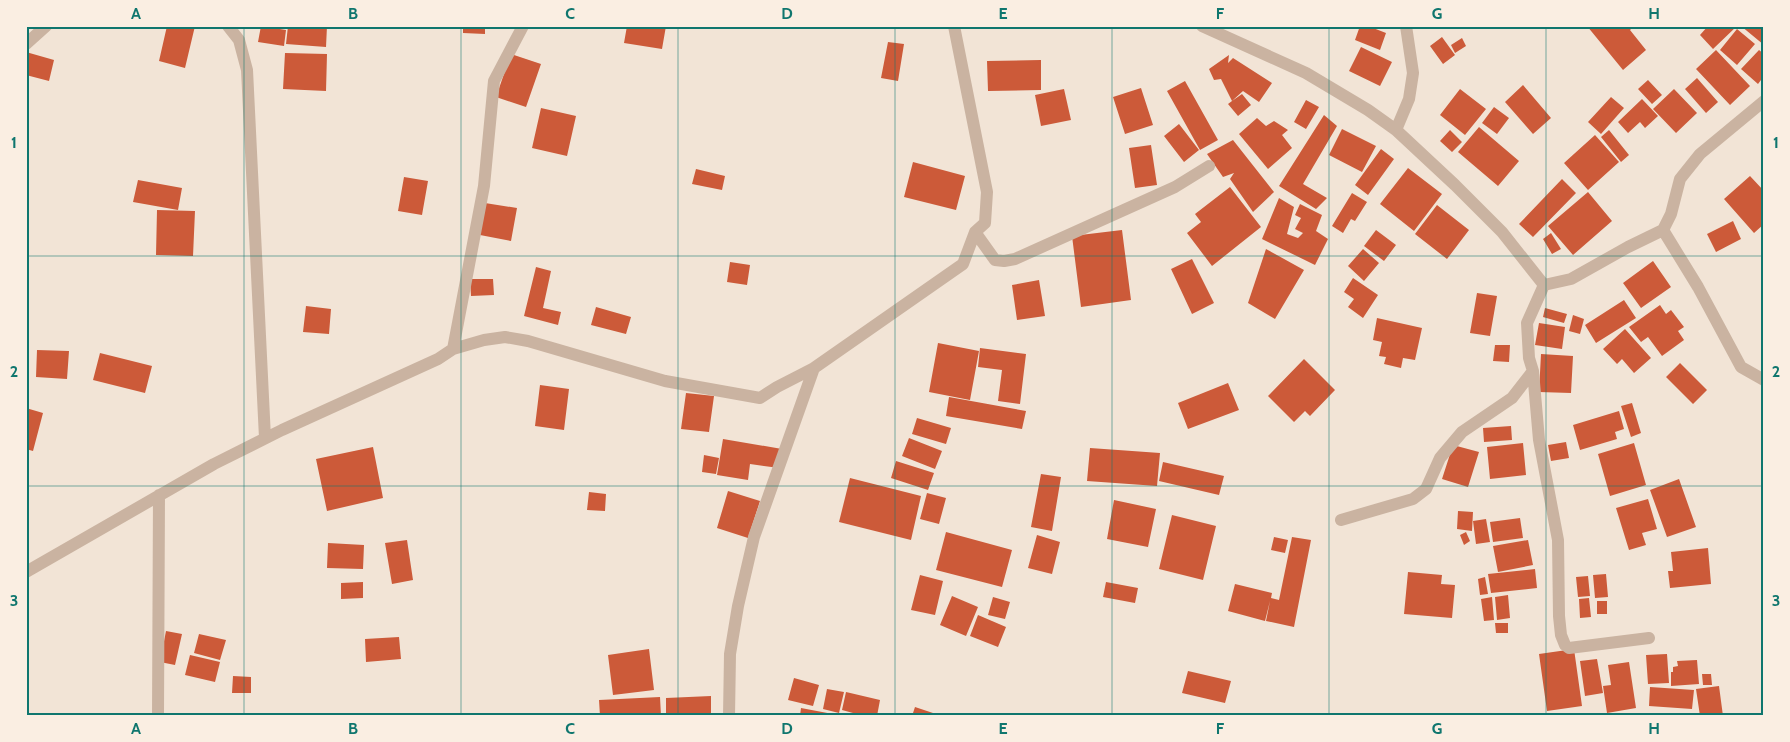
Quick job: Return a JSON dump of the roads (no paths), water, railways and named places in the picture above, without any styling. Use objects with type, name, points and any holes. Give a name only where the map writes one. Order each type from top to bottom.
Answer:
[{"type":"street","points":[[26,44],[46,26]]},
{"type":"street","points":[[228,26],[239,40],[247,70],[265,438]]},
{"type":"street","points":[[452,349],[484,186],[494,81],[523,26]]},
{"type":"street","points":[[26,572],[159,495],[265,438],[438,359],[452,349],[505,337],[528,341],[665,381],[760,398],[814,368],[963,264],[975,232],[985,223],[987,192],[954,26]]},
{"type":"street","points":[[1202,26],[1306,73],[1368,110],[1396,130],[1502,232],[1544,285]]},
{"type":"street","points":[[1396,130],[1409,99],[1413,73],[1406,26]]},
{"type":"street","points":[[1544,285],[1571,279],[1663,230],[1680,180],[1700,154],[1764,101]]},
{"type":"street","points":[[975,232],[995,260],[1014,259],[1175,187],[1209,166]]},
{"type":"street","points":[[1663,230],[1698,287],[1741,367],[1764,380]]},
{"type":"street","points":[[1544,285],[1528,323],[1529,358],[1533,371],[1539,440],[1558,540],[1559,616],[1563,641],[1569,648],[1649,638]]},
{"type":"street","points":[[729,716],[730,654],[738,606],[754,537],[814,368]]},
{"type":"street","points":[[1341,520],[1413,499],[1426,489],[1440,458],[1462,432],[1512,398],[1533,371]]},
{"type":"street","points":[[158,716],[159,495]]}]
